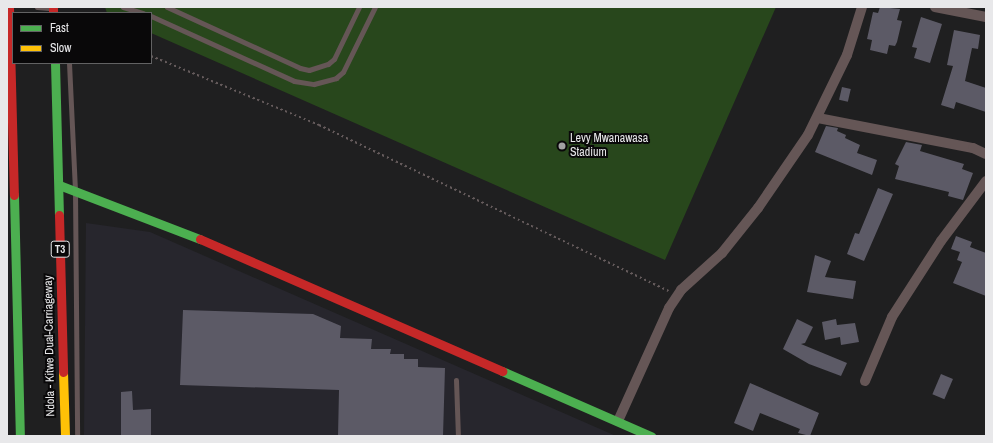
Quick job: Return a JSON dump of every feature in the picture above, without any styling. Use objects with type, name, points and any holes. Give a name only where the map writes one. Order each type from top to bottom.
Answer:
[{"type":"main road","points":[[9,7],[20,436]]},
{"type":"main road","name":"Ndola - Kitwe Dual-Carriageway","points":[[55,64],[65,436]]},
{"type":"main road","points":[[59,185],[161,222],[651,436]]},
{"type":"street","points":[[618,422],[657,331],[677,296],[727,247],[758,208],[818,118],[847,55],[862,7]]},
{"type":"street","points":[[935,7],[986,17]]},
{"type":"street","points":[[818,118],[973,148],[986,154]]},
{"type":"street","points":[[865,381],[892,317],[941,241],[986,182]]},
{"type":"lane","points":[[36,7],[54,9]]},
{"type":"lane","points":[[123,7],[140,10]]},
{"type":"lane","points":[[167,7],[300,68],[309,70],[328,64],[334,58],[359,7]]},
{"type":"lane","points":[[152,16],[294,81],[314,84],[336,78],[343,72],[375,7]]},
{"type":"lane","points":[[69,64],[75,191],[77,436]]},
{"type":"lane","points":[[456,380],[458,436]]},
{"type":"path","points":[[152,56],[319,125],[652,282],[677,296]]},
{"type":"shaded area","points":[[86,223],[150,232],[616,436],[84,436]]},
{"type":"green space","name":"Levy Mwanawasa Stadium","points":[[105,7],[776,7],[665,260],[152,33],[152,12],[107,12]]},
{"type":"building","points":[[880,7],[900,9],[897,20],[902,21],[897,42],[895,46],[889,45],[887,54],[870,50],[872,40],[867,39],[873,12],[878,13]]},
{"type":"building","points":[[921,17],[942,24],[930,63],[914,58],[917,48],[912,47]]},
{"type":"building","points":[[954,30],[980,35],[978,49],[972,48],[965,81],[986,88],[986,112],[956,102],[954,109],[941,105],[953,66],[947,65]]},
{"type":"building","points":[[842,87],[851,89],[848,102],[839,100]]},
{"type":"building","points":[[826,126],[838,128],[837,131],[846,135],[845,138],[860,145],[857,153],[877,160],[872,175],[815,152]]},
{"type":"building","points":[[906,142],[922,145],[920,151],[964,164],[962,169],[973,173],[963,200],[948,196],[949,192],[895,179],[899,166],[895,164]]},
{"type":"building","points":[[878,188],[893,194],[864,261],[847,254],[855,233],[859,234]]},
{"type":"building","points":[[956,236],[972,242],[970,247],[986,253],[986,296],[953,283],[962,262],[957,260],[960,252],[951,249]]},
{"type":"building","points":[[815,255],[831,261],[825,277],[856,281],[853,299],[807,292]]},
{"type":"building","points":[[183,310],[313,314],[341,326],[340,338],[372,339],[371,349],[391,349],[390,354],[404,354],[404,359],[418,359],[418,367],[445,368],[443,436],[338,436],[339,390],[180,385]]},
{"type":"building","points":[[797,319],[813,327],[805,343],[801,344],[847,363],[841,376],[809,364],[783,349]]},
{"type":"building","points":[[836,319],[837,325],[855,323],[859,342],[841,345],[840,337],[825,340],[822,322]]},
{"type":"building","points":[[941,374],[953,379],[944,399],[932,394]]},
{"type":"building","points":[[750,383],[819,413],[810,436],[798,433],[800,429],[760,413],[753,431],[734,423]]},
{"type":"building","points":[[132,391],[133,410],[151,409],[151,436],[121,436],[121,392]]},
{"type":"traffic: fast","points":[[55,64],[59,215]]},
{"type":"traffic: fast","points":[[59,185],[200,239]]},
{"type":"traffic: fast","points":[[14,195],[20,436]]},
{"type":"traffic: fast","points":[[502,371],[651,436]]},
{"type":"traffic: slow","points":[[63,372],[65,436]]},
{"type":"traffic: jam","points":[[9,7],[14,195]]},
{"type":"traffic: jam","points":[[53,7],[53,12]]},
{"type":"traffic: jam","points":[[59,215],[63,372]]},
{"type":"traffic: jam","points":[[200,239],[502,371]]},
{"type":"place","name":"Levy Mwanawasa Stadium","points":[[562,146]]}]
